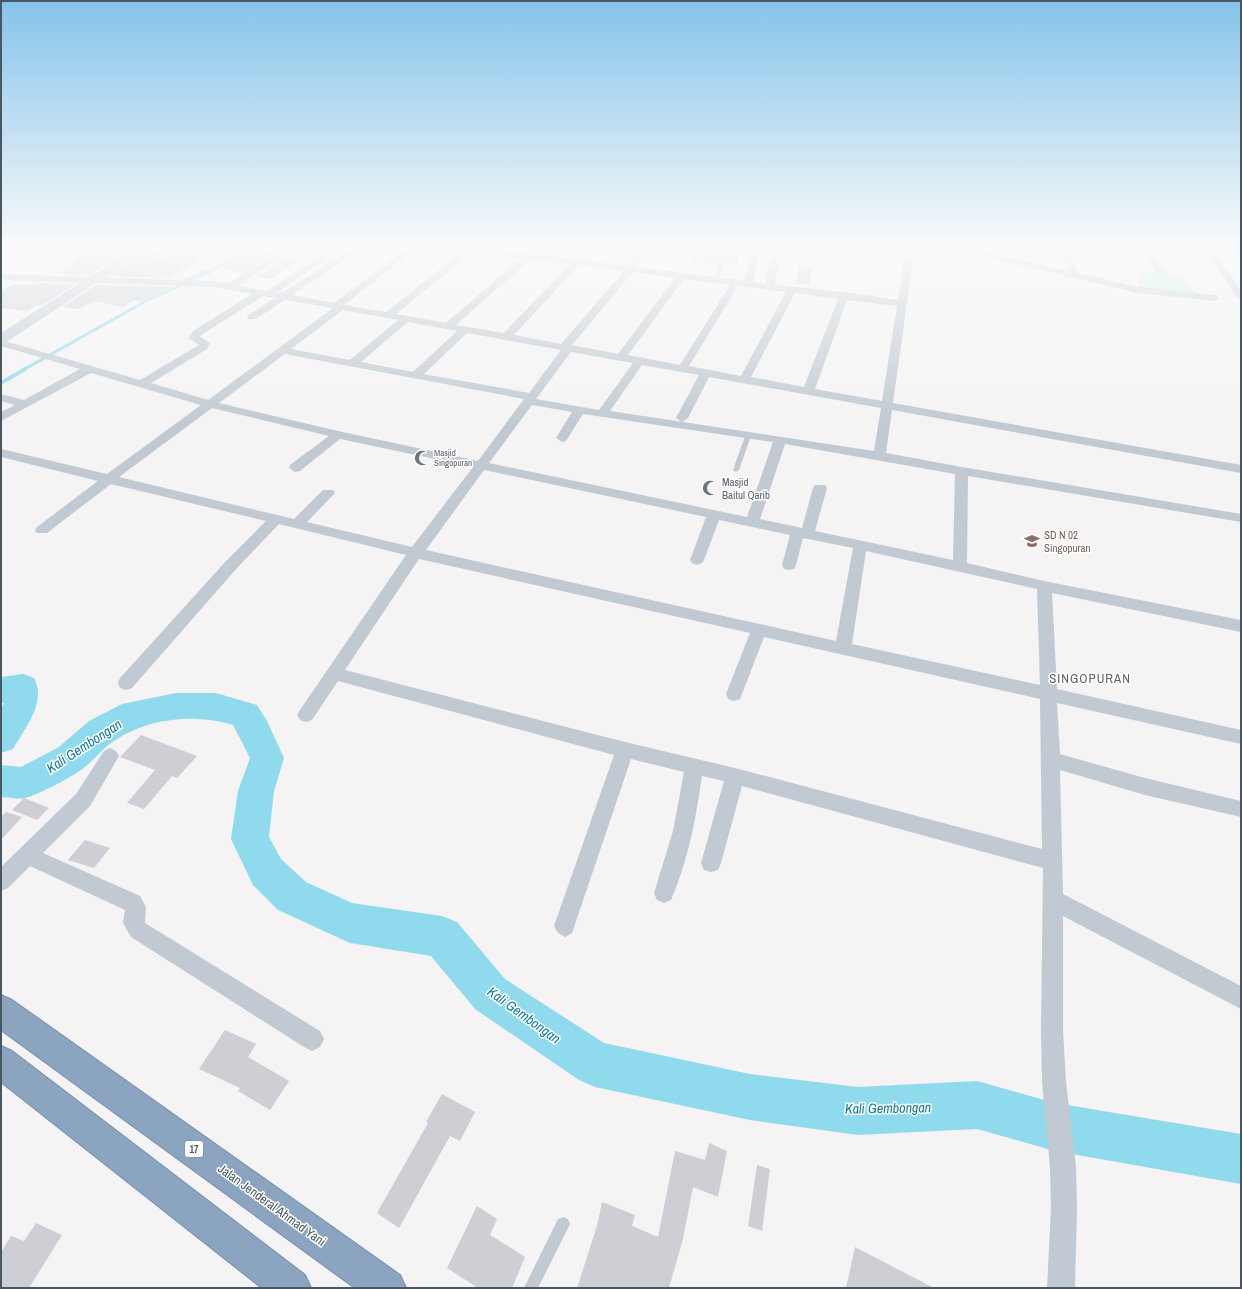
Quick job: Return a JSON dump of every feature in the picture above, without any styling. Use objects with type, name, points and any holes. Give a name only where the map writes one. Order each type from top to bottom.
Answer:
[{"type":"highway","name":"Jalan Jenderal Ahmad Yani","points":[[5,1019],[387,1288]]},
{"type":"highway","points":[[1,1062],[292,1288]]},
{"type":"main road","points":[[1,339],[54,305]]},
{"type":"street","points":[[142,384],[203,347],[205,343],[203,341],[194,338],[197,334],[244,305]]},
{"type":"street","points":[[252,317],[271,305]]},
{"type":"street","points":[[335,305],[1241,469]]},
{"type":"street","points":[[389,315],[401,305]]},
{"type":"street","points":[[448,326],[472,305]]},
{"type":"street","points":[[507,336],[536,305]]},
{"type":"street","points":[[306,715],[401,573],[530,399],[567,346],[601,305]]},
{"type":"street","points":[[621,357],[663,305]]},
{"type":"street","points":[[683,368],[722,305]]},
{"type":"street","points":[[744,380],[783,305]]},
{"type":"street","points":[[808,391],[841,305]]},
{"type":"street","points":[[880,454],[903,305]]},
{"type":"street","points":[[42,530],[108,479],[284,350],[339,306]]},
{"type":"street","points":[[352,364],[406,319]]},
{"type":"street","points":[[416,375],[465,329]]},
{"type":"street","points":[[1,339],[47,356],[210,404],[338,435],[713,516],[960,566],[1044,586],[1241,626]]},
{"type":"street","points":[[284,350],[416,375],[579,410],[780,441],[880,454],[962,471],[1241,518]]},
{"type":"street","points":[[602,414],[640,360]]},
{"type":"street","points":[[1,417],[89,369]]},
{"type":"street","points":[[682,418],[705,373]]},
{"type":"street","points":[[1,397],[26,404]]},
{"type":"street","points":[[562,438],[579,410]]},
{"type":"street","points":[[295,468],[338,435]]},
{"type":"street","points":[[752,523],[780,441]]},
{"type":"street","points":[[1,453],[416,553],[1241,736]]},
{"type":"street","points":[[960,566],[962,471]]},
{"type":"street","points":[[790,565],[820,488]]},
{"type":"street","points":[[297,524],[328,493]]},
{"type":"street","points":[[697,560],[713,516]]},
{"type":"street","points":[[126,683],[232,564],[276,519]]},
{"type":"street","points":[[843,648],[860,546]]},
{"type":"street","points":[[1044,586],[1051,759],[1053,900],[1052,1030],[1054,1082],[1063,1167],[1064,1208],[1060,1288]]},
{"type":"street","points":[[734,694],[759,630]]},
{"type":"street","points":[[333,673],[625,750],[735,776],[1052,861]]},
{"type":"street","points":[[565,926],[625,750]]},
{"type":"street","points":[[1,881],[83,800],[110,756]]},
{"type":"street","points":[[1051,759],[1124,782],[1186,798],[1241,809]]},
{"type":"street","points":[[664,893],[672,872],[687,812],[694,767]]},
{"type":"street","points":[[711,863],[735,776]]},
{"type":"street","points":[[27,855],[133,903],[136,907],[134,923],[138,930],[312,1039]]},
{"type":"street","points":[[1053,900],[1241,998]]},
{"type":"lane","points":[[736,470],[748,436]]},
{"type":"lane","points":[[531,1288],[563,1224]]},
{"type":"building","points":[[1,305],[37,305],[28,311],[1,308]]},
{"type":"building","points":[[65,305],[84,305],[79,309],[62,307]]},
{"type":"building","points":[[114,305],[126,305],[123,307]]},
{"type":"building","points":[[141,735],[197,756],[177,778],[172,776],[144,809],[127,803],[155,770],[120,757]]},
{"type":"building","points":[[24,798],[49,808],[37,820],[12,810]]},
{"type":"building","points":[[6,812],[22,817],[1,840],[1,817]]},
{"type":"building","points":[[85,840],[110,848],[94,868],[68,860]]},
{"type":"building","points":[[225,1030],[256,1044],[248,1057],[289,1081],[270,1110],[238,1091],[240,1088],[199,1069]]},
{"type":"building","points":[[442,1094],[475,1112],[460,1141],[450,1136],[399,1228],[377,1213],[428,1123],[426,1122]]},
{"type":"building","points":[[709,1143],[727,1151],[718,1197],[693,1187],[683,1239],[669,1288],[577,1288],[597,1226],[602,1202],[635,1215],[632,1226],[658,1237],[675,1151],[705,1160]]},
{"type":"building","points":[[757,1165],[770,1169],[762,1231],[748,1226]]},
{"type":"building","points":[[477,1206],[497,1219],[490,1235],[525,1257],[512,1288],[478,1288],[447,1268]]},
{"type":"building","points":[[36,1223],[62,1235],[29,1288],[1,1288],[1,1252],[11,1236],[24,1241]]},
{"type":"building","points":[[855,1247],[934,1288],[846,1288]]},
{"type":"waterway","points":[[23,370],[139,305]]},
{"type":"waterway","points":[[1,383],[25,369]]},
{"type":"waterway","name":"Kali Gembongan","points":[[1,690],[23,687],[20,706],[1,739]]},
{"type":"waterway","name":"Kali Gembongan","points":[[1,781],[24,783],[71,758],[101,731],[134,714],[176,706],[216,706],[245,715],[255,731],[267,758],[256,791],[250,839],[267,872],[292,896],[350,923],[442,937],[490,994],[595,1064],[750,1097],[858,1111],[977,1105],[1055,1127],[1241,1159]]},
{"type":"place","name":"Masjid Singopuran","points":[[422,458]]},
{"type":"place","name":"Masjid Baitul Qarib","points":[[710,488]]},
{"type":"place","name":"SD N 02 Singopuran","points":[[1032,541]]},
{"type":"district","name":"SINGOPURAN","points":[[1090,678]]}]
